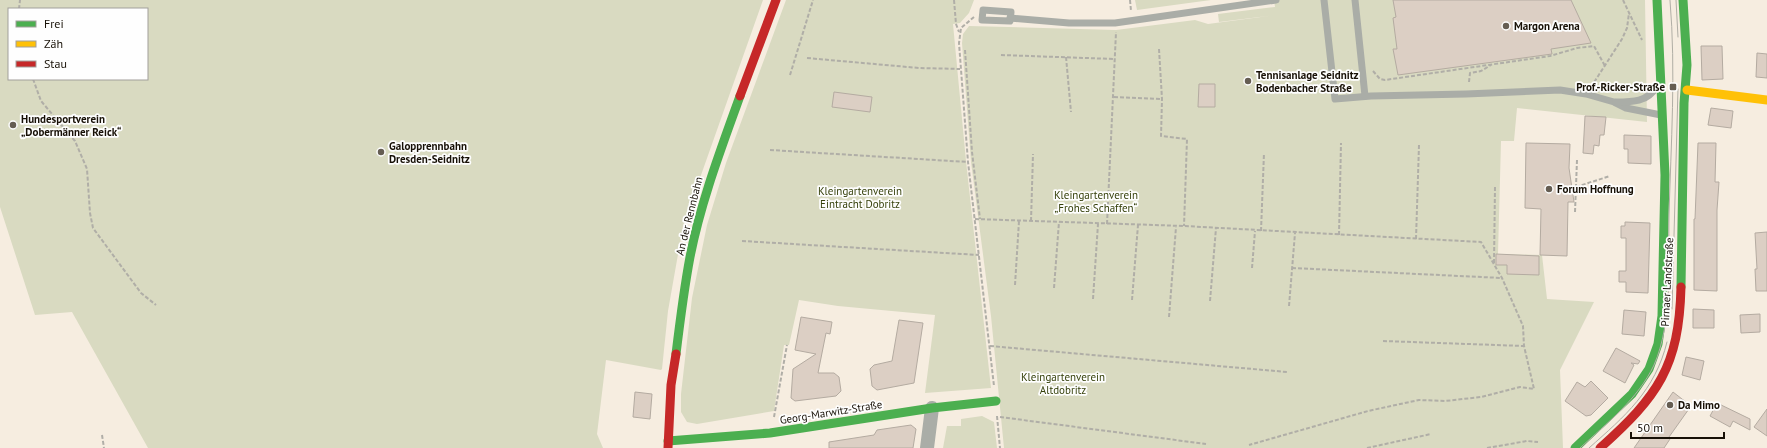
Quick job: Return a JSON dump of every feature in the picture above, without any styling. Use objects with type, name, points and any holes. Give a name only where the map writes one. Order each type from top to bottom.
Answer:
[{"type":"street","name":"An der Rennbahn","points":[[668,444],[671,385],[690,257],[697,227],[714,168],[776,0]]},
{"type":"street","name":"Pirnaer Landstraße","points":[[1575,448],[1632,394],[1649,369],[1658,344],[1662,316],[1665,175],[1662,102],[1659,75],[1657,0]]},
{"type":"street","name":"Pirnaer Landstraße","points":[[1600,448],[1639,411],[1660,382],[1668,365],[1678,327],[1684,103],[1687,90],[1684,0]]},
{"type":"street","points":[[1687,90],[1767,100]]},
{"type":"street","name":"Georg-Marwitz-Straße","points":[[668,444],[770,433],[932,408],[996,401]]},
{"type":"street","points":[[927,448],[932,408]]},
{"type":"lane","points":[[1010,18],[1069,23],[1115,23],[1276,0]]},
{"type":"lane","points":[[1324,0],[1335,99],[1365,96],[1560,90],[1586,94],[1614,102],[1637,111],[1662,116]]},
{"type":"lane","points":[[1355,0],[1365,96]]},
{"type":"lane","points":[[983,10],[1003,10],[1011,12],[1010,21],[982,20],[982,14],[983,10]]},
{"type":"lane","points":[[1614,102],[1643,100],[1653,92],[1659,75]]},
{"type":"path","points":[[790,75],[813,0]]},
{"type":"path","points":[[954,0],[956,24],[959,33],[960,69],[968,162],[994,382]]},
{"type":"path","points":[[1623,0],[1644,45]]},
{"type":"path","points":[[1586,94],[1622,40],[1628,28],[1629,12]]},
{"type":"path","points":[[959,33],[961,28],[969,19],[982,14]]},
{"type":"path","points":[[1108,224],[1114,97],[1115,23]]},
{"type":"path","points":[[1372,66],[1375,76],[1385,80],[1550,56],[1577,48],[1594,46],[1605,66]]},
{"type":"path","points":[[965,50],[972,152],[980,219]]},
{"type":"path","points":[[1159,50],[1162,99],[1161,136],[1188,139],[1184,226]]},
{"type":"path","points":[[1001,55],[1114,59]]},
{"type":"path","points":[[1066,57],[1071,112]]},
{"type":"path","points":[[807,58],[919,68],[960,69]]},
{"type":"path","points":[[1469,82],[1470,73],[1481,71],[1493,64]]},
{"type":"path","points":[[33,80],[41,101],[75,141],[87,169],[90,213],[93,228],[141,293],[156,304]]},
{"type":"path","points":[[1114,97],[1162,99]]},
{"type":"path","points":[[1339,235],[1341,143]]},
{"type":"path","points":[[1416,239],[1419,145]]},
{"type":"path","points":[[770,150],[968,162]]},
{"type":"path","points":[[1261,231],[1264,153]]},
{"type":"path","points":[[1031,221],[1033,154]]},
{"type":"path","points":[[1575,212],[1577,160]]},
{"type":"path","points":[[1576,186],[1610,176]]},
{"type":"path","points":[[1494,264],[1495,187]]},
{"type":"path","points":[[975,219],[1184,226],[1481,242],[1502,278],[1523,326],[1524,346],[1534,389],[1520,387],[1482,397],[1445,401],[1419,400],[1368,411],[1249,444]]},
{"type":"path","points":[[1015,286],[1019,221]]},
{"type":"path","points":[[1054,288],[1059,222]]},
{"type":"path","points":[[1093,299],[1098,224]]},
{"type":"path","points":[[1132,300],[1138,225]]},
{"type":"path","points":[[1169,317],[1176,226]]},
{"type":"path","points":[[1210,301],[1216,228]]},
{"type":"path","points":[[1252,268],[1255,231]]},
{"type":"path","points":[[1289,306],[1295,233]]},
{"type":"path","points":[[742,241],[979,255]]},
{"type":"path","points":[[1292,268],[1502,278]]},
{"type":"path","points":[[1383,341],[1524,346]]},
{"type":"path","points":[[770,433],[787,345]]},
{"type":"path","points":[[990,346],[1287,372]]},
{"type":"path","points":[[1001,417],[1206,444]]},
{"type":"path","points":[[1367,448],[1430,434]]},
{"type":"path","points":[[102,435],[104,448]]},
{"type":"path","points":[[1487,448],[1527,441],[1538,442]]},
{"type":"green space","name":"Galopprennbahn Dresden-Seidnitz","points":[[0,0],[763,0],[683,226],[668,311],[662,369],[606,360],[597,434],[603,448],[148,448],[72,312],[35,315],[0,207]]},
{"type":"green space","name":"Kleingartenverein Eintracht Dobritz","points":[[786,0],[974,0],[969,13],[960,23],[953,24],[966,161],[991,388],[925,393],[935,315],[838,306],[799,300],[789,345],[784,345],[774,411],[697,424],[687,422],[681,412],[681,394],[692,298],[707,225],[726,163]]},
{"type":"green space","points":[[1135,0],[1211,0],[1137,10]]},
{"type":"green space","name":"Kleingartenverein „Frohes Schaffen“","points":[[1274,0],[1645,0],[1647,122],[1517,108],[1514,141],[1501,141],[1498,254],[1542,255],[1547,299],[1594,302],[1560,370],[1563,448],[1004,448],[991,316],[971,162],[962,43],[963,34],[969,26],[1116,30],[1195,20],[1208,24],[1276,15],[1219,22],[1218,14],[1275,7]]},
{"type":"green space","points":[[982,416],[994,422],[997,448],[943,448],[947,426],[961,426],[961,419]]},
{"type":"building","name":"Margon Arena","points":[[1393,0],[1571,0],[1591,43],[1551,49],[1552,54],[1398,75],[1393,49],[1397,49],[1393,18],[1396,17]]},
{"type":"building","points":[[1701,46],[1722,46],[1723,79],[1702,80]]},
{"type":"building","points":[[1757,53],[1767,54],[1767,78],[1756,77]]},
{"type":"building","points":[[1199,84],[1215,84],[1215,107],[1198,107]]},
{"type":"building","points":[[834,92],[872,97],[870,112],[832,107]]},
{"type":"building","points":[[1711,108],[1733,111],[1731,128],[1708,125]]},
{"type":"building","points":[[1585,116],[1606,117],[1604,135],[1600,135],[1599,146],[1594,145],[1593,154],[1583,153]]},
{"type":"building","points":[[1624,135],[1651,136],[1651,164],[1628,163],[1628,149],[1624,149]]},
{"type":"building","name":"Forum Hoffnung","points":[[1526,143],[1570,144],[1569,168],[1574,202],[1568,202],[1567,256],[1540,255],[1541,209],[1525,208]]},
{"type":"building","points":[[1698,143],[1716,143],[1715,182],[1719,182],[1717,210],[1717,291],[1694,290],[1694,219]]},
{"type":"building","points":[[1625,222],[1650,223],[1648,293],[1626,292],[1626,282],[1619,282],[1619,271],[1626,271],[1626,238],[1621,238],[1621,226],[1625,226]]},
{"type":"building","points":[[1767,232],[1767,291],[1756,291],[1755,269],[1757,269],[1755,233]]},
{"type":"building","points":[[1496,254],[1539,256],[1539,275],[1507,274],[1507,265],[1496,265]]},
{"type":"building","points":[[1693,309],[1714,310],[1714,328],[1693,328]]},
{"type":"building","points":[[1624,310],[1646,312],[1644,336],[1622,334]]},
{"type":"building","points":[[1760,314],[1760,332],[1741,333],[1740,315]]},
{"type":"building","points":[[801,317],[832,322],[830,334],[826,333],[818,373],[834,373],[839,377],[841,391],[836,396],[795,401],[791,398],[793,369],[816,354],[795,350]]},
{"type":"building","points":[[899,320],[923,323],[914,383],[877,390],[872,386],[870,369],[874,365],[892,361]]},
{"type":"building","points":[[1616,348],[1640,361],[1638,364],[1631,363],[1634,365],[1625,383],[1603,371]]},
{"type":"building","points":[[1686,357],[1704,361],[1700,380],[1682,375]]},
{"type":"building","points":[[1591,381],[1608,398],[1591,415],[1586,416],[1565,401],[1577,382],[1585,387]]},
{"type":"building","points":[[635,392],[652,394],[650,419],[633,417]]},
{"type":"building","points":[[1673,392],[1691,406],[1669,437],[1670,439],[1664,448],[1634,448]]},
{"type":"building","points":[[1717,403],[1750,419],[1750,430],[1733,421],[1730,427],[1710,416]]},
{"type":"building","points":[[1767,409],[1767,436],[1754,427]]},
{"type":"building","points":[[911,425],[916,429],[913,448],[829,448],[829,442],[874,435],[877,430]]},
{"type":"tram line","points":[[1580,448],[1611,420],[1631,400],[1639,389],[1654,365],[1664,330],[1667,311],[1669,272],[1673,54],[1670,0]]},
{"type":"tram line","points":[[1676,0],[1678,37]]},
{"type":"tram line","points":[[1672,309],[1678,89]]},
{"type":"tram line","points":[[1589,448],[1615,425],[1647,389],[1662,359],[1667,342]]},
{"type":"traffic: fast","points":[[1575,448],[1632,394],[1649,369],[1658,344],[1662,316],[1665,175],[1657,0]]},
{"type":"traffic: fast","points":[[1681,287],[1684,103],[1687,65],[1683,0]]},
{"type":"traffic: fast","points":[[676,354],[686,281],[695,236],[712,175],[740,96]]},
{"type":"traffic: fast","points":[[668,441],[770,433],[932,408],[996,401]]},
{"type":"traffic: slow","points":[[1687,90],[1767,100]]},
{"type":"traffic: jam","points":[[740,96],[776,0]]},
{"type":"traffic: jam","points":[[1600,448],[1637,412],[1651,395],[1662,378],[1676,339],[1681,287]]},
{"type":"traffic: jam","points":[[668,448],[671,385],[676,354]]},
{"type":"place","name":"Margon Arena","points":[[1506,26]]},
{"type":"place","name":"Tennisanlage Seidnitz Bodenbacher Straße","points":[[1248,81]]},
{"type":"place","name":"Prof.-Ricker-Straße","points":[[1673,87]]},
{"type":"place","name":"Hundesportverein „Dobermänner Reick“","points":[[13,125]]},
{"type":"place","name":"Galopprennbahn Dresden-Seidnitz","points":[[381,152]]},
{"type":"place","name":"Forum Hoffnung","points":[[1549,189]]},
{"type":"place","name":"Da Mimo","points":[[1670,405]]},
{"type":"park label","name":"Kleingartenverein Altdobritz","points":[[1063,383]]}]
